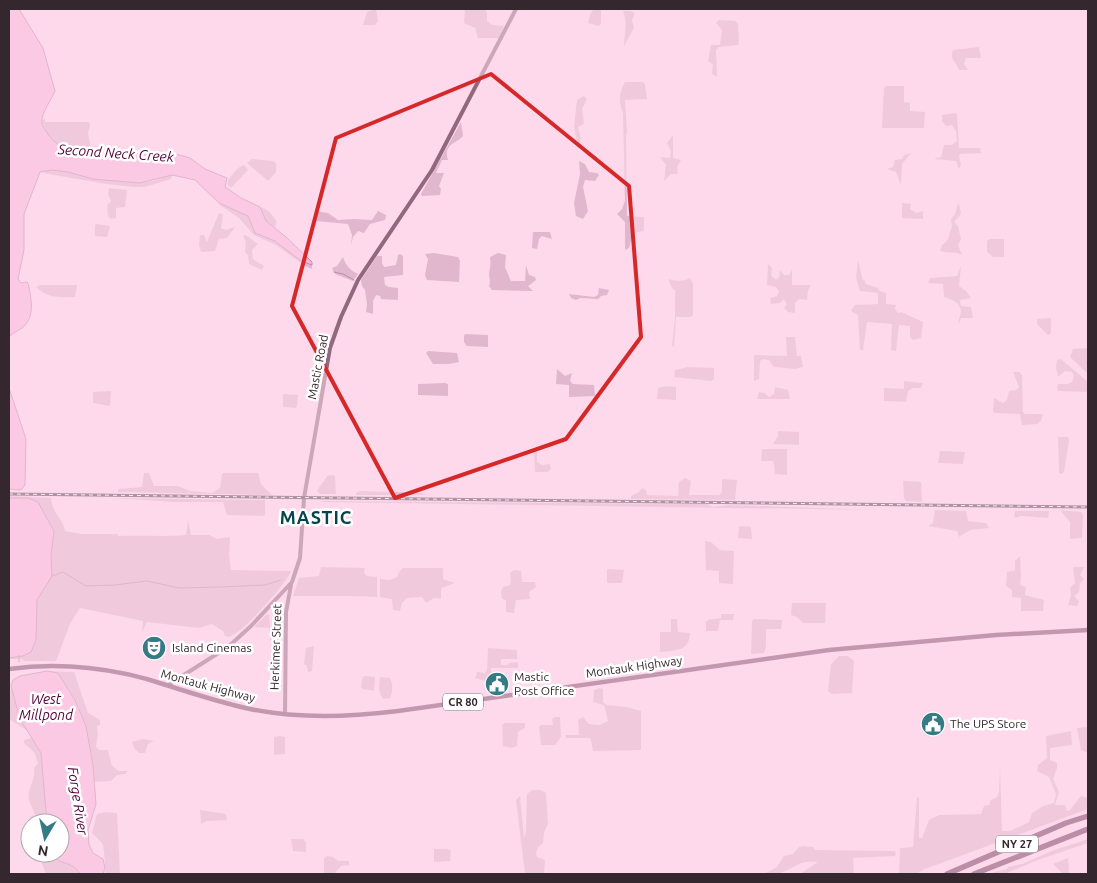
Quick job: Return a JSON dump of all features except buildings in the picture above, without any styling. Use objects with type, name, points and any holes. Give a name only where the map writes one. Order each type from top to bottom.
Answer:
[{"type":"highway","name":"NY 27","points":[[947,874],[1066,823],[1088,816]]},
{"type":"highway","name":"NY 27","points":[[974,874],[1088,830]]},
{"type":"main road","name":"Mastic Road","points":[[168,685],[212,658],[232,643],[251,626],[292,582],[300,558],[304,498],[330,348],[341,317],[362,274],[432,170],[516,9]]},
{"type":"main road","name":"Herkimer Street","points":[[285,714],[286,612],[292,582]]},
{"type":"main road","name":"Montauk Highway","points":[[9,669],[46,666],[113,671],[168,685],[222,702],[285,714],[314,717],[368,715],[829,650],[996,635],[1088,630]]},
{"type":"highlighted area","points":[[491,74],[629,186],[641,337],[566,439],[395,498],[292,306],[336,138]]},
{"type":"shaded area","points":[[376,9],[378,21],[375,25],[363,25],[367,12]]},
{"type":"shaded area","points":[[465,9],[485,9],[487,21],[492,25],[504,26],[499,38],[478,38],[475,28],[464,23]]},
{"type":"shaded area","points":[[594,9],[601,9],[601,23],[599,26],[588,23],[590,14]]},
{"type":"shaded area","points":[[623,11],[635,13],[632,20],[634,28],[624,46],[626,24]]},
{"type":"shaded area","points":[[719,20],[735,21],[738,24],[739,42],[738,45],[719,47],[716,50],[717,77],[712,74],[713,64],[708,61],[711,45],[720,45],[722,30],[716,23]]},
{"type":"shaded area","points":[[979,47],[981,58],[966,58],[964,64],[968,70],[959,70],[952,58],[953,50]]},
{"type":"shaded area","points":[[625,82],[643,82],[647,99],[625,100],[627,216],[644,217],[644,231],[633,233],[629,248],[625,250],[625,222],[617,214],[622,209],[625,201],[623,113],[620,105],[620,93]]},
{"type":"shaded area","points":[[886,86],[904,86],[904,102],[910,103],[910,111],[925,112],[924,128],[882,128],[884,88]]},
{"type":"shaded area","points":[[584,96],[587,99],[582,109],[584,124],[578,127],[581,139],[578,146],[574,126],[577,100]]},
{"type":"shaded area","points":[[957,114],[959,148],[980,148],[981,153],[960,154],[961,165],[959,169],[956,161],[934,159],[941,157],[944,145],[952,145],[957,141],[956,131],[952,125],[946,126],[942,121],[942,115]]},
{"type":"shaded area","points":[[45,119],[45,122],[89,122],[88,133],[91,147],[87,151],[58,146],[45,129],[42,120]]},
{"type":"shaded area","points":[[461,122],[463,136],[449,147],[447,151],[448,160],[442,160],[436,173],[444,173],[439,186],[441,189],[440,195],[422,196],[421,194]]},
{"type":"shaded area","points":[[673,135],[673,158],[681,160],[677,167],[678,174],[671,174],[664,181],[666,165],[660,157],[670,158],[671,151],[667,143]]},
{"type":"shaded area","points":[[911,153],[902,164],[901,185],[896,172],[887,169],[893,167],[895,160],[902,159],[904,155]]},
{"type":"shaded area","points":[[252,159],[273,161],[276,164],[276,172],[268,181],[247,163]]},
{"type":"shaded area","points":[[579,161],[585,164],[589,172],[599,175],[595,181],[585,180],[583,187],[588,211],[583,219],[576,216],[574,203],[580,174]]},
{"type":"shaded area","points":[[244,165],[248,170],[231,188],[227,184],[230,178],[236,170]]},
{"type":"shaded area","points":[[48,170],[69,171],[116,181],[138,183],[172,175],[171,179],[145,187],[134,187],[43,173]]},
{"type":"shaded area","points":[[109,188],[127,190],[125,207],[116,208],[116,218],[111,219],[108,216],[107,205],[111,201],[108,194]]},
{"type":"shaded area","points":[[219,203],[248,216],[254,229],[268,239],[288,239],[312,262],[312,269],[276,245],[254,235],[239,218]]},
{"type":"shaded area","points":[[902,203],[911,204],[910,209],[916,213],[923,211],[923,219],[902,218]]},
{"type":"shaded area","points":[[959,203],[961,214],[954,222],[958,226],[961,239],[958,245],[962,255],[940,251],[942,245],[948,239],[952,227],[951,219]]},
{"type":"shaded area","points":[[260,207],[274,217],[277,222],[275,227],[266,221]]},
{"type":"shaded area","points":[[316,211],[328,213],[338,220],[372,220],[378,211],[386,215],[385,220],[370,224],[364,233],[358,231],[353,237],[351,245],[352,235],[348,224],[316,221]]},
{"type":"shaded area","points":[[219,213],[223,214],[221,228],[226,230],[235,227],[227,238],[219,239],[215,251],[201,252],[199,245],[200,235],[204,235],[207,242]]},
{"type":"shaded area","points":[[95,225],[110,226],[107,237],[95,236]]},
{"type":"shaded area","points":[[533,232],[550,232],[552,239],[542,236],[539,239],[537,249],[532,248]]},
{"type":"shaded area","points":[[243,235],[258,244],[252,250],[253,259],[264,266],[262,270],[249,264],[248,255],[245,252],[246,242]]},
{"type":"shaded area","points":[[990,239],[1004,239],[1004,257],[993,257],[987,252],[987,241]]},
{"type":"shaded area","points":[[434,253],[458,257],[460,261],[459,282],[427,280],[425,275],[428,259],[425,254]]},
{"type":"shaded area","points":[[498,253],[506,255],[505,267],[511,281],[525,281],[526,265],[529,275],[535,277],[536,280],[528,286],[533,291],[492,290],[489,286],[490,257]]},
{"type":"shaded area","points":[[398,255],[403,256],[403,275],[384,277],[385,285],[398,288],[398,300],[381,299],[380,296],[376,295],[373,301],[373,314],[366,312],[365,290],[361,280],[377,256],[382,256],[384,267],[396,265]]},
{"type":"shaded area","points":[[343,257],[345,263],[358,274],[353,281],[335,274],[332,268],[337,266]]},
{"type":"shaded area","points":[[858,260],[863,281],[864,279],[866,284],[886,293],[886,304],[896,305],[895,309],[898,313],[901,312],[923,322],[921,338],[913,340],[910,337],[910,326],[899,325],[896,351],[891,350],[892,324],[867,322],[863,350],[860,350],[858,315],[851,311],[855,305],[878,304],[878,293],[860,291],[856,278]]},
{"type":"shaded area","points":[[768,264],[772,268],[771,275],[776,280],[779,277],[780,270],[784,275],[789,275],[792,270],[792,285],[811,285],[808,290],[807,300],[799,299],[795,303],[795,313],[788,312],[784,308],[787,304],[784,299],[780,303],[771,304],[770,298],[777,296],[779,291],[776,287],[767,285]]},
{"type":"shaded area","points":[[961,266],[959,286],[971,298],[960,300],[961,306],[971,307],[973,318],[961,318],[959,324],[961,311],[959,305],[955,301],[944,297],[943,284],[928,283],[930,278],[957,276]]},
{"type":"shaded area","points":[[690,278],[693,283],[693,315],[690,317],[676,317],[674,347],[672,346],[675,290],[668,279],[679,281]]},
{"type":"shaded area","points":[[40,285],[77,285],[75,297],[45,294],[36,287]]},
{"type":"shaded area","points":[[599,288],[609,290],[607,295],[601,296],[598,299],[580,298],[576,300],[571,298],[569,294],[594,297],[598,295]]},
{"type":"shaded area","points":[[1051,318],[1051,333],[1048,335],[1037,324],[1037,319]]},
{"type":"shaded area","points":[[464,335],[488,335],[488,347],[467,346],[464,342]]},
{"type":"shaded area","points":[[786,337],[795,337],[797,356],[801,356],[803,367],[795,369],[774,367],[769,360],[763,359],[760,361],[759,379],[754,381],[754,355],[787,356]]},
{"type":"shaded area","points":[[1088,348],[1088,374],[1070,357],[1073,349]]},
{"type":"shaded area","points":[[428,351],[457,353],[459,362],[433,364],[426,353]]},
{"type":"shaded area","points":[[1061,359],[1088,382],[1088,392],[1058,391],[1058,384],[1072,382],[1074,376],[1072,372],[1065,371],[1058,377],[1057,360]]},
{"type":"shaded area","points":[[688,367],[714,368],[714,379],[711,381],[674,377],[675,370]]},
{"type":"shaded area","points":[[557,369],[565,376],[572,373],[570,381],[573,384],[594,385],[595,396],[569,397],[569,385],[556,384]]},
{"type":"shaded area","points":[[1013,372],[1019,372],[1022,375],[1023,412],[1025,414],[1043,414],[1041,421],[1037,424],[1022,425],[1020,414],[993,412],[994,398],[1003,403],[1007,400],[1009,391],[1016,390],[1019,387]]},
{"type":"shaded area","points":[[904,381],[923,383],[921,388],[913,388],[908,391],[906,402],[884,401],[884,388],[904,389]]},
{"type":"shaded area","points":[[418,384],[448,384],[448,396],[418,395]]},
{"type":"shaded area","points":[[666,386],[676,387],[676,400],[657,399],[658,388]]},
{"type":"shaded area","points":[[775,387],[788,390],[790,399],[757,399],[759,392],[765,393],[769,397],[774,394]]},
{"type":"shaded area","points":[[111,391],[110,406],[93,403],[93,392]]},
{"type":"shaded area","points":[[283,394],[298,395],[296,408],[283,407]]},
{"type":"shaded area","points":[[778,431],[799,432],[799,445],[773,444],[778,436]]},
{"type":"shaded area","points":[[1058,437],[1068,437],[1069,440],[1064,472],[1061,474],[1059,473]]},
{"type":"shaded area","points":[[537,447],[537,462],[542,465],[550,464],[551,469],[548,472],[535,472],[534,453]]},
{"type":"shaded area","points":[[762,449],[787,449],[787,475],[775,474],[773,461],[761,461]]},
{"type":"shaded area","points":[[940,451],[965,452],[963,464],[938,463]]},
{"type":"shaded area","points":[[144,473],[149,473],[154,486],[178,486],[190,491],[212,493],[220,488],[223,473],[258,473],[261,484],[272,495],[118,492],[118,489],[142,487]]},
{"type":"shaded area","points":[[327,476],[335,476],[336,494],[320,494],[317,491],[318,489]]},
{"type":"shaded area","points":[[685,478],[691,481],[689,495],[719,495],[722,492],[722,479],[737,480],[735,500],[631,499],[631,496],[642,488],[646,490],[647,495],[678,496],[679,482]]},
{"type":"shaded area","points":[[903,481],[921,482],[922,502],[906,501],[904,498]]},
{"type":"shaded area","points":[[360,491],[421,493],[427,495],[356,495]]},
{"type":"shaded area","points":[[9,496],[51,498],[53,508],[62,522],[65,531],[81,534],[117,534],[119,536],[186,535],[188,520],[191,535],[209,535],[217,539],[230,537],[229,555],[231,570],[291,571],[276,593],[259,612],[244,627],[229,637],[225,636],[223,631],[212,624],[199,628],[147,622],[142,633],[143,621],[80,608],[70,624],[56,661],[9,659],[37,600],[52,576],[51,555],[54,531],[41,507],[28,498],[9,498]]},
{"type":"shaded area","points":[[114,498],[265,500],[265,515],[227,515],[223,502],[174,502]]},
{"type":"shaded area","points":[[320,502],[707,504],[713,507],[729,505],[877,510]]},
{"type":"shaded area","points":[[935,510],[966,511],[968,521],[986,523],[989,528],[970,530],[959,537],[957,531],[928,526],[933,523]]},
{"type":"shaded area","points":[[1060,510],[1081,512],[1083,515],[1082,538],[1070,539],[1070,522]]},
{"type":"shaded area","points":[[1015,511],[1049,511],[1048,518],[1021,516],[1014,518]]},
{"type":"shaded area","points":[[739,527],[751,527],[752,539],[738,538]]},
{"type":"shaded area","points":[[705,541],[711,542],[720,550],[734,551],[733,584],[719,583],[719,571],[706,570]]},
{"type":"shaded area","points":[[1020,556],[1020,585],[1026,587],[1025,595],[1044,600],[1043,611],[1021,611],[1021,598],[1012,597],[1012,590],[1006,586],[1007,572],[1015,570],[1015,561]]},
{"type":"shaded area","points":[[321,567],[365,568],[364,573],[367,576],[377,577],[377,597],[293,596],[299,578],[319,576]]},
{"type":"shaded area","points":[[1073,567],[1084,567],[1080,575],[1084,579],[1080,583],[1079,592],[1074,596],[1079,601],[1077,606],[1068,605],[1071,595],[1070,588],[1075,583]]},
{"type":"shaded area","points":[[403,568],[443,568],[443,579],[455,583],[441,588],[441,599],[434,598],[426,603],[422,597],[407,598],[402,603],[400,611],[393,610],[392,599],[380,597],[380,579],[390,580],[397,577]]},
{"type":"shaded area","points":[[607,569],[624,570],[622,583],[607,583]]},
{"type":"shaded area","points":[[514,570],[521,571],[522,582],[535,582],[536,587],[529,592],[530,599],[516,600],[514,613],[506,612],[506,600],[502,599],[501,591],[503,587],[510,585],[510,573]]},
{"type":"shaded area","points":[[792,603],[826,603],[825,623],[803,623],[797,617],[791,615]]},
{"type":"shaded area","points":[[267,614],[269,615],[270,627],[282,629],[282,638],[279,640],[270,640],[269,628],[254,627]]},
{"type":"shaded area","points":[[721,614],[734,614],[733,620],[720,620],[718,631],[706,631],[706,622],[721,618]]},
{"type":"shaded area","points":[[671,619],[677,619],[678,632],[690,633],[689,639],[687,644],[681,649],[660,652],[660,632],[671,632]]},
{"type":"shaded area","points":[[754,619],[782,620],[781,629],[766,629],[764,653],[751,654],[752,621]]},
{"type":"shaded area","points":[[314,646],[312,671],[308,672],[307,666],[304,664],[306,648]]},
{"type":"shaded area","points":[[488,648],[517,650],[517,659],[501,659],[501,665],[518,662],[518,668],[491,668],[491,680],[488,689],[485,681],[475,678],[477,672],[485,673],[487,670]]},
{"type":"shaded area","points":[[839,656],[848,656],[854,661],[852,693],[832,694],[828,691],[831,664]]},
{"type":"shaded area","points":[[47,671],[74,672],[88,713],[100,720],[100,725],[97,726],[96,747],[99,750],[108,750],[112,766],[119,771],[128,771],[125,774],[117,775],[111,781],[94,782],[89,739],[79,709],[58,673]]},
{"type":"shaded area","points":[[364,676],[375,677],[374,691],[361,687]]},
{"type":"shaded area","points":[[380,677],[390,678],[392,693],[390,698],[383,699],[380,694]]},
{"type":"shaded area","points":[[11,686],[20,719],[28,731],[9,719]]},
{"type":"shaded area","points":[[603,689],[603,702],[606,705],[641,711],[641,750],[593,751],[589,738],[566,738],[565,735],[579,735],[578,720],[583,717],[589,724],[599,725],[608,721],[604,705],[593,702],[594,690]]},
{"type":"shaded area","points":[[560,717],[561,737],[555,745],[541,745],[539,727],[541,725],[553,725],[552,719]]},
{"type":"shaded area","points":[[505,723],[525,723],[525,728],[518,732],[517,746],[512,748],[503,746],[502,725]]},
{"type":"shaded area","points":[[1088,727],[1088,753],[1081,750],[1077,728]]},
{"type":"shaded area","points":[[1071,731],[1072,745],[1050,748],[1050,760],[1057,763],[1053,779],[1059,792],[1055,805],[1065,805],[1067,811],[1070,810],[1081,796],[1088,798],[1088,809],[916,874],[899,874],[900,848],[913,847],[917,797],[919,798],[919,838],[922,838],[929,820],[939,815],[981,814],[984,806],[989,805],[991,800],[997,797],[1000,767],[1002,831],[1010,831],[1029,822],[1032,813],[1043,806],[1054,803],[1056,794],[1049,777],[1037,771],[1038,765],[1047,758],[1046,736]]},
{"type":"shaded area","points":[[274,737],[285,737],[285,754],[274,755]]},
{"type":"shaded area","points":[[32,738],[41,753],[46,813],[34,813],[28,796],[34,777],[34,768],[38,763],[34,752],[24,743],[24,740]]},
{"type":"shaded area","points":[[143,739],[154,741],[148,744],[145,753],[139,753],[134,748],[132,742]]},
{"type":"shaded area","points":[[532,790],[541,790],[546,793],[548,824],[544,832],[543,843],[538,847],[536,853],[537,857],[545,860],[544,874],[525,874],[516,800],[520,796],[524,838],[526,832],[527,794]]},
{"type":"shaded area","points":[[200,810],[226,814],[227,820],[207,821],[201,824]]},
{"type":"shaded area","points":[[106,812],[117,813],[120,874],[105,874],[103,845],[92,833],[97,814]]},
{"type":"shaded area","points":[[291,839],[303,839],[306,842],[306,852],[293,851]]},
{"type":"shaded area","points":[[1088,839],[1088,843],[1035,861],[1005,874],[987,874],[1022,864],[1054,850]]},
{"type":"shaded area","points":[[799,847],[813,847],[815,850],[895,851],[896,854],[895,856],[853,858],[854,874],[800,874],[818,862],[806,862],[778,874],[764,874],[777,867],[784,856],[793,854]]},
{"type":"shaded area","points":[[434,849],[447,849],[451,851],[450,861],[434,862]]},
{"type":"shaded area","points":[[327,856],[333,857],[338,861],[349,861],[349,865],[341,866],[335,873],[324,873],[324,858]]},
{"type":"shaded area","points":[[1068,858],[1069,874],[1063,874],[1053,864]]},
{"type":"shaded area","points":[[42,863],[66,863],[74,867],[80,874],[49,874],[45,872]]},
{"type":"water","points":[[9,9],[19,9],[43,48],[55,91],[42,117],[42,123],[55,142],[64,147],[89,153],[176,154],[190,158],[205,169],[227,178],[225,187],[241,198],[260,207],[266,221],[286,237],[312,262],[312,265],[301,261],[275,241],[255,233],[248,216],[219,203],[195,180],[172,175],[140,183],[93,179],[52,170],[40,172],[24,214],[24,250],[18,279],[21,283],[28,283],[31,313],[26,324],[9,337]]},
{"type":"water","points":[[9,388],[26,439],[25,485],[21,490],[9,489]]},
{"type":"water","points":[[9,498],[28,498],[38,502],[54,531],[51,555],[52,576],[37,600],[36,640],[31,652],[23,656],[9,658]]},
{"type":"water","name":"West Millpond","points":[[47,671],[58,673],[75,700],[86,726],[93,765],[96,804],[88,830],[89,845],[93,853],[103,859],[105,868],[103,874],[80,874],[74,867],[66,863],[70,863],[70,813],[46,813],[41,753],[20,719],[11,686],[13,680],[20,676]]},
{"type":"waterway","name":"Second Neck Creek","points":[[334,272],[354,280]]},
{"type":"waterway","points":[[52,576],[63,572],[86,586],[147,581],[179,588],[265,585],[281,580]]},
{"type":"waterway","name":"Forge River","points":[[19,655],[19,662]]},
{"type":"railway","points":[[9,494],[1088,507]]},
{"type":"place","name":"Island Cinemas","points":[[154,648]]},
{"type":"place","name":"Mastic Post Office","points":[[497,684]]},
{"type":"place","name":"The UPS Store","points":[[933,724]]},
{"type":"district","name":"MASTIC","points":[[316,518]]}]
